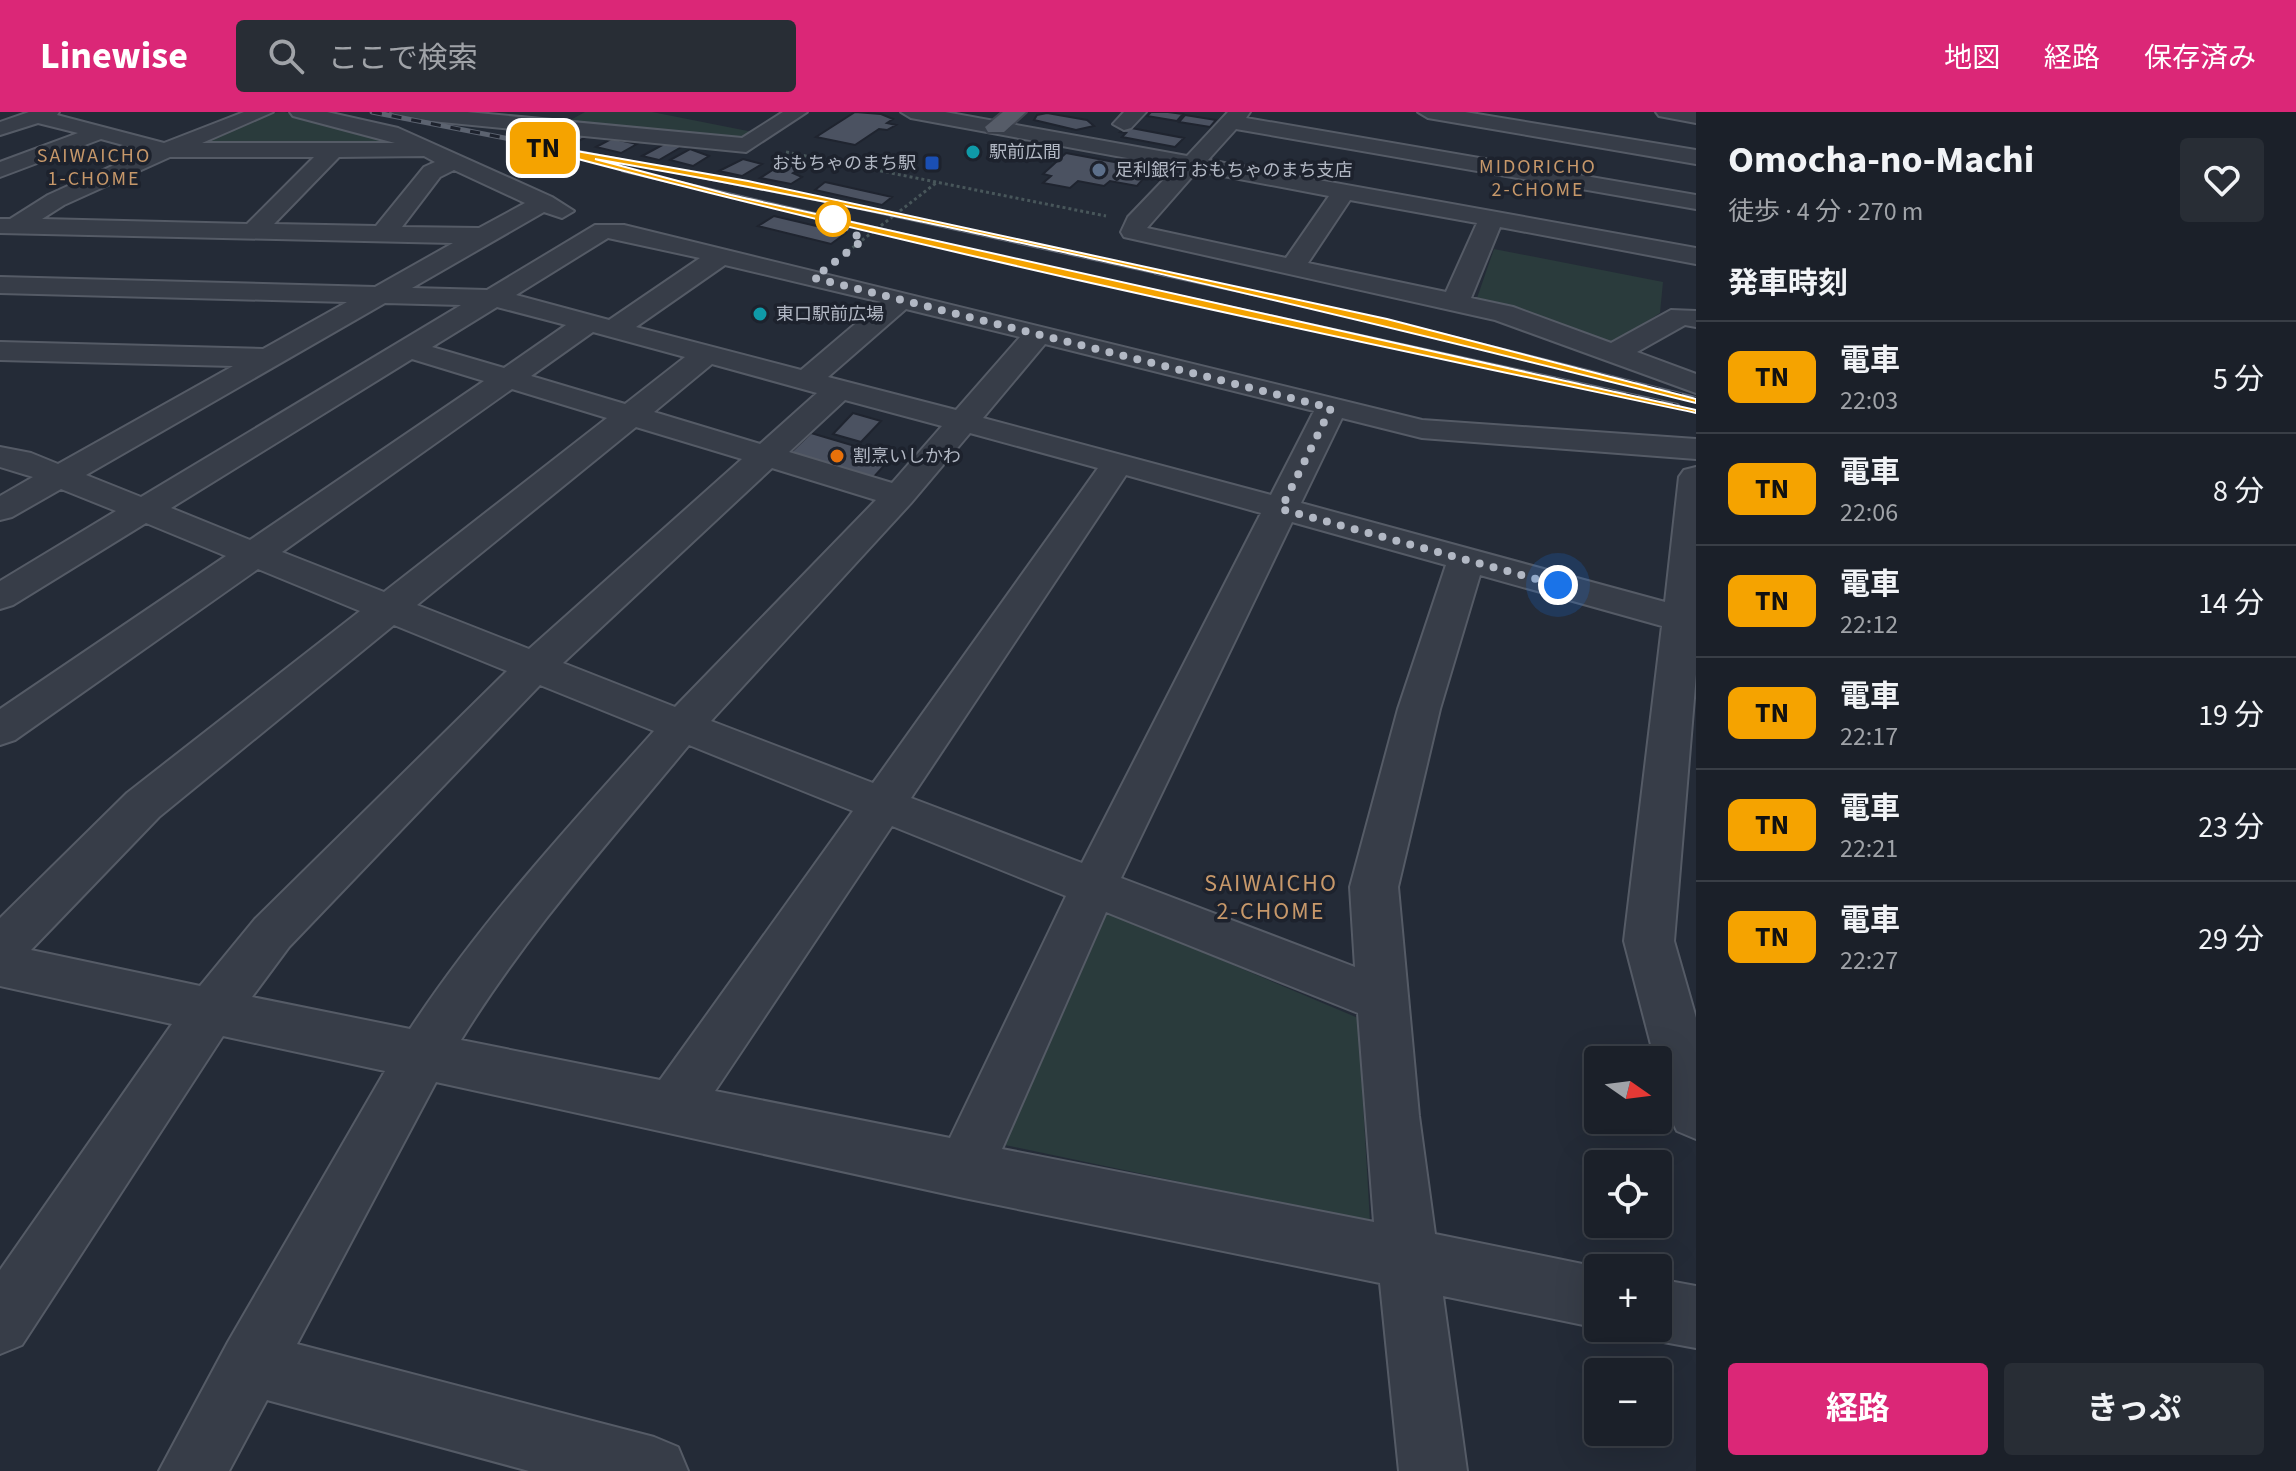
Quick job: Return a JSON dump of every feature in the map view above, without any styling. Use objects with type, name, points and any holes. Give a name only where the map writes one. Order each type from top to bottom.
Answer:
[{"type":"main road","points":[[996,127],[1016,112]]},
{"type":"street","points":[[5,229],[56,200],[166,150],[263,112]]},
{"type":"street","points":[[300,112],[390,133],[604,230],[624,232],[901,299],[1331,408],[1456,433],[1636,442],[1696,449]]},
{"type":"street","points":[[411,113],[754,139],[797,112]]},
{"type":"street","points":[[911,112],[1696,256]]},
{"type":"street","points":[[1428,112],[1696,157]]},
{"type":"street","points":[[1567,232],[1601,112]]},
{"type":"street","points":[[1666,112],[1696,117]]},
{"type":"street","points":[[0,129],[43,114],[98,133],[166,150],[423,150]]},
{"type":"street","points":[[666,115],[754,139]]},
{"type":"street","points":[[1097,119],[1130,118],[1153,130]]},
{"type":"street","points":[[1228,125],[1137,222],[1133,232],[1503,313],[1696,384]]},
{"type":"street","points":[[1183,135],[1228,125],[1696,202]]},
{"type":"street","points":[[0,170],[98,133]]},
{"type":"street","points":[[255,230],[333,150]]},
{"type":"street","points":[[384,233],[432,172],[451,163]]},
{"type":"street","points":[[1293,266],[1343,192]]},
{"type":"street","points":[[0,510],[544,202]]},
{"type":"street","points":[[1456,301],[1491,219]]},
{"type":"street","points":[[5,229],[255,230],[485,236]]},
{"type":"street","points":[[0,597],[604,230]]},
{"type":"street","points":[[0,730],[508,379],[721,256]]},
{"type":"street","points":[[0,285],[495,298],[1118,463],[1689,621]]},
{"type":"street","points":[[0,1323],[211,1011],[282,923],[534,667],[766,456],[823,385],[901,299]]},
{"type":"street","points":[[1613,354],[1681,316],[1696,319]]},
{"type":"street","points":[[193,1471],[421,1058],[471,979],[533,900],[682,726],[899,496],[1038,334]]},
{"type":"street","points":[[410,349],[899,496]]},
{"type":"street","points":[[0,351],[269,358],[349,386]]},
{"type":"street","points":[[0,950],[143,805],[707,354]]},
{"type":"street","points":[[964,1171],[1093,888],[1331,408]]},
{"type":"street","points":[[0,457],[19,460],[682,726],[1382,1000]]},
{"type":"street","points":[[672,1109],[1118,463]]},
{"type":"street","points":[[1696,477],[1689,621],[1649,941],[1696,1113]]},
{"type":"street","points":[[1433,1471],[1391,1116],[1374,887],[1419,709],[1466,560]]},
{"type":"street","points":[[0,965],[421,1058],[964,1171],[1584,1294]]},
{"type":"street","points":[[1672,1313],[1696,1317]]},
{"type":"street","points":[[250,1364],[654,1471]]},
{"type":"path","points":[[754,139],[937,183],[1137,222]]},
{"type":"path","points":[[814,278],[937,183]]},
{"type":"shaded area","points":[[284,112],[380,135],[395,144],[189,144],[269,113]]},
{"type":"shaded area","points":[[585,112],[652,112],[763,134],[746,145],[558,127]]},
{"type":"shaded area","points":[[1494,249],[1663,282],[1660,313],[1607,347],[1506,304],[1477,298]]},
{"type":"shaded area","points":[[1108,912],[1358,1018],[1370,1222],[1005,1145]]},
{"type":"building","points":[[855,112],[881,114],[893,119],[887,123],[896,125],[887,130],[879,129],[855,145],[816,137]]},
{"type":"building","points":[[1151,112],[1183,114],[1177,121],[1147,116]]},
{"type":"building","points":[[1047,113],[1087,120],[1094,126],[1076,130],[1034,120],[1037,115]]},
{"type":"building","points":[[1185,115],[1216,120],[1210,127],[1179,122]]},
{"type":"building","points":[[1126,127],[1184,138],[1175,147],[1122,137],[1126,133],[1120,132]]},
{"type":"building","points":[[567,131],[588,136],[573,144],[544,137]]},
{"type":"building","points":[[611,139],[637,144],[621,153],[596,147]]},
{"type":"building","points":[[666,143],[683,146],[659,160],[642,156]]},
{"type":"building","points":[[690,149],[709,156],[693,166],[670,160]]},
{"type":"building","points":[[1066,153],[1152,169],[1137,186],[1110,181],[1104,186],[1078,181],[1070,188],[1043,183],[1051,176],[1043,174]]},
{"type":"building","points":[[743,159],[762,164],[742,176],[719,171]]},
{"type":"building","points":[[782,164],[801,168],[793,173],[802,177],[791,184],[760,178]]},
{"type":"building","points":[[825,182],[892,197],[882,205],[815,190]]},
{"type":"building","points":[[774,216],[846,233],[831,244],[758,226]]},
{"type":"building","points":[[853,413],[881,421],[861,442],[833,434]]},
{"type":"building","points":[[811,433],[892,457],[872,479],[789,454]]},
{"type":"railway","points":[[372,112],[848,205],[1165,274]]},
{"type":"railway","points":[[623,170],[1071,274]]},
{"type":"railway","points":[[1063,272],[1677,406]]},
{"type":"railway","points":[[1156,272],[1387,322],[1696,399]]},
{"type":"train","name":"TN","points":[[1696,399],[1387,322],[748,183],[542,148],[729,197],[1258,317],[1696,410]]},
{"type":"place","name":"駅前広間","points":[[973,152]]},
{"type":"place","name":"おもちゃのまち駅","points":[[932,163]]},
{"type":"place","name":"足利銀行 おもちゃのまち支店","points":[[1099,170]]},
{"type":"place","name":"東口駅前広場","points":[[760,314]]},
{"type":"place","name":"割烹いしかわ","points":[[837,456]]},
{"type":"district","name":"SAIWAICHO 1-CHOME","points":[[94,168]]},
{"type":"district","name":"MIDORICHO 2-CHOME","points":[[1538,178]]},
{"type":"district","name":"SAIWAICHO 2-CHOME","points":[[1271,897]]},
{"type":"route","points":[[833,219],[863,240],[814,278],[1331,408],[1281,509],[1558,585]]}]
